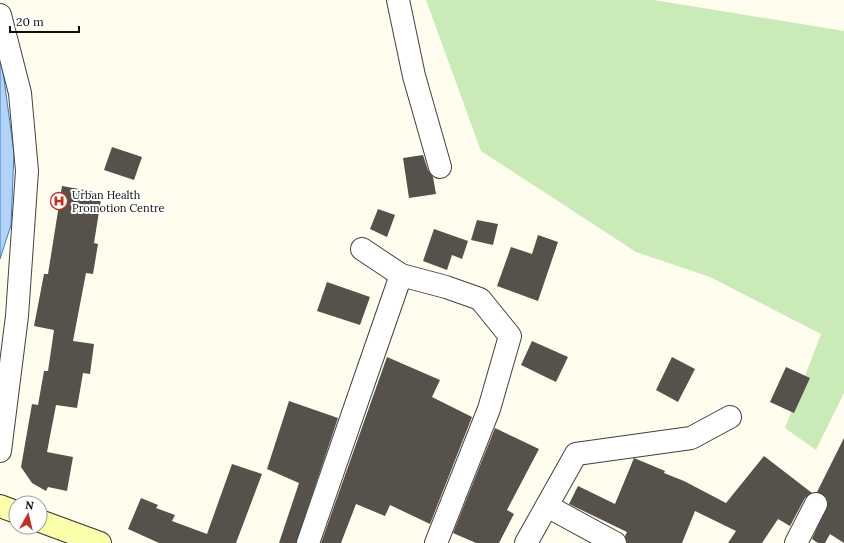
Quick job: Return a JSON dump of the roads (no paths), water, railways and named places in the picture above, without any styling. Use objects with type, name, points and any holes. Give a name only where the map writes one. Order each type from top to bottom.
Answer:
[{"type":"street","points":[[398,0],[414,76],[440,167]]},
{"type":"street","points":[[0,15],[20,93],[27,170],[17,316],[0,451]]},
{"type":"street","points":[[362,249],[401,275],[446,286],[480,299],[510,336],[489,409],[436,543]]},
{"type":"street","points":[[308,543],[401,275]]},
{"type":"street","points":[[526,543],[576,454],[691,438],[730,417]]},
{"type":"street","points":[[796,543],[816,504]]},
{"type":"street","points":[[547,506],[614,543]]},
{"type":"street","points":[[48,524],[100,543]]},
{"type":"water","points":[[0,49],[14,153],[11,225],[0,259]]},
{"type":"place","name":"Urban Health Promotion Centre","points":[[59,201]]}]
